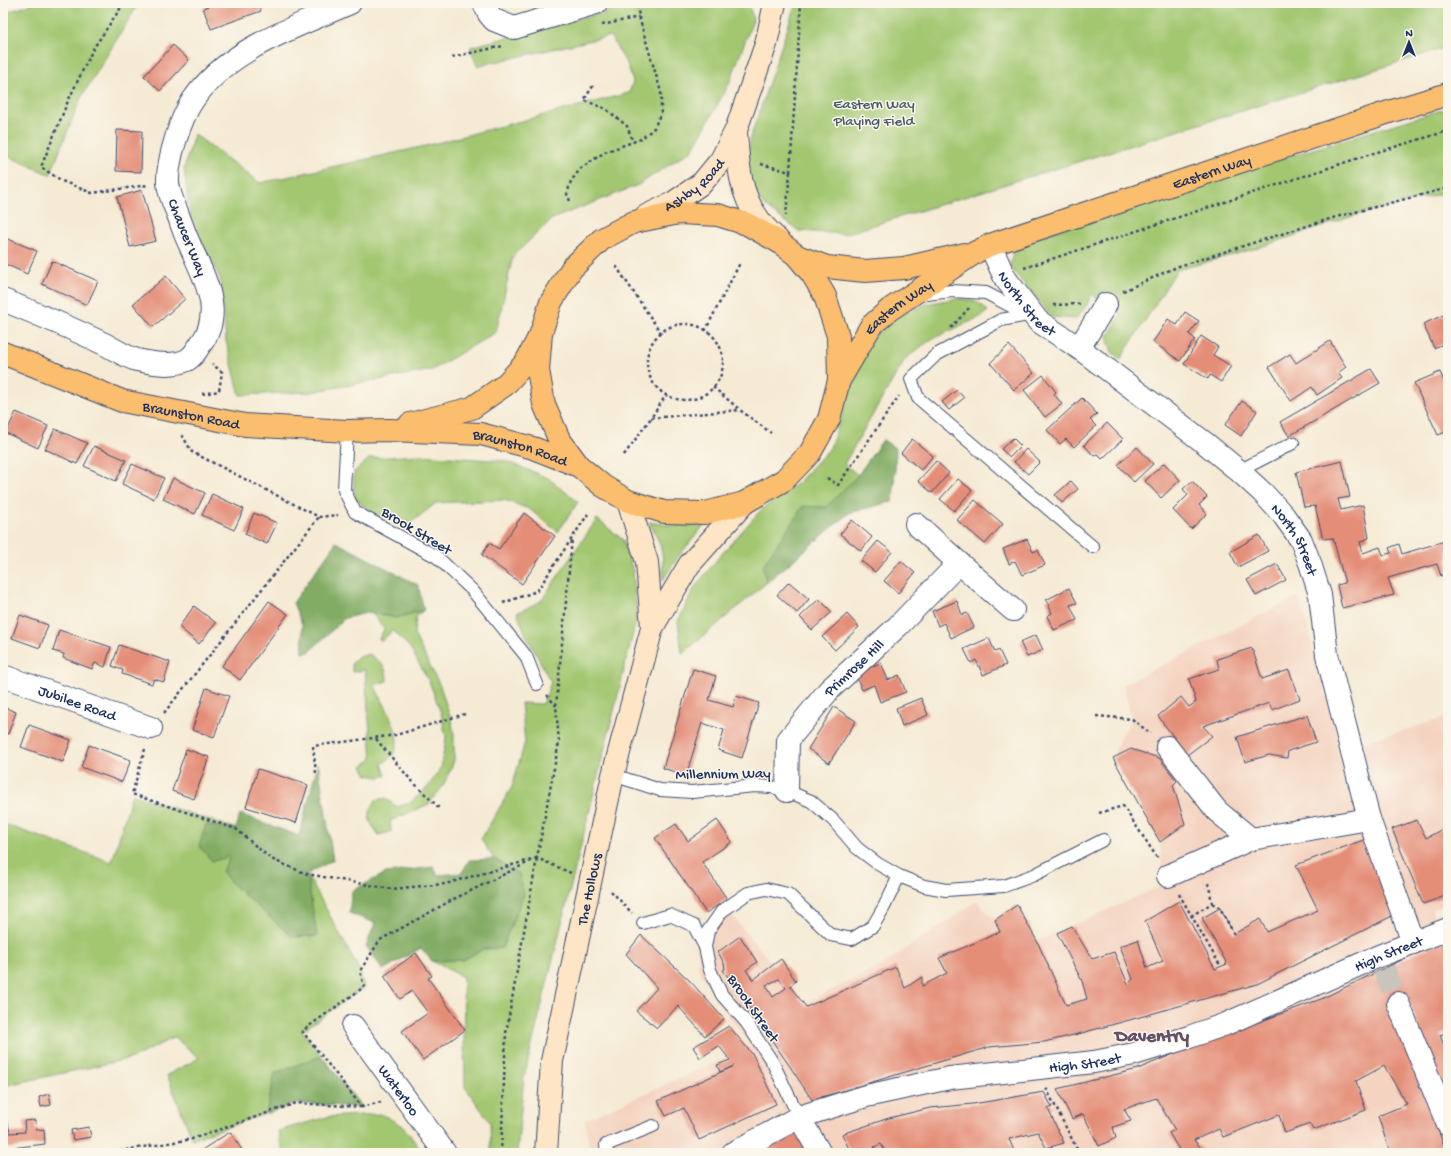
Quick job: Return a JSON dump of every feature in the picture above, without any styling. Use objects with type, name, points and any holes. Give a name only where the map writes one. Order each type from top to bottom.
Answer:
[{"type":"main road","name":"Ashby Road","points":[[634,222],[673,203],[702,183],[721,160],[736,130],[766,44],[775,3]]},
{"type":"main road","name":"Eastern Way","points":[[796,256],[827,267],[865,271],[904,268],[983,248],[1389,112],[1448,94]]},
{"type":"main road","name":"Ashby Road","points":[[736,130],[739,170],[745,196],[758,218],[779,242]]},
{"type":"main road","points":[[679,213],[718,215],[747,224],[779,242],[796,256],[812,274],[825,296],[838,336],[839,380],[830,419],[810,453],[784,480],[744,503],[705,513],[664,512],[628,501],[603,486],[579,466],[559,439],[544,404],[538,370],[541,333],[551,302],[572,268],[602,240],[634,222],[679,213]]},
{"type":"main road","name":"Eastern Way","points":[[839,380],[854,352],[871,326],[890,310],[983,248]]},
{"type":"main road","name":"Braunston Road","points":[[389,430],[472,408],[505,385],[526,362],[541,333]]},
{"type":"main road","name":"Braunston Road","points":[[3,353],[122,401],[245,425],[481,434],[533,448],[579,466]]},
{"type":"main road","points":[[628,501],[647,562],[652,628]]},
{"type":"main road","points":[[652,628],[689,565],[744,503]]},
{"type":"main road","name":"The Hollows","points":[[546,1153],[552,1061],[613,775],[652,628]]},
{"type":"street","name":"Chaucer Way","points":[[3,300],[99,341],[135,359],[167,364],[187,360],[203,342],[211,327],[212,302],[203,272],[188,242],[173,203],[168,183],[171,158],[180,125],[192,101],[212,77],[233,60],[260,43],[350,3]]},
{"type":"street","points":[[484,3],[489,14],[494,20],[514,28],[596,3]]},
{"type":"street","name":"North Street","points":[[983,248],[1032,315],[1079,348],[1239,471],[1263,493],[1284,516],[1301,540],[1320,595],[1327,655],[1368,818],[1414,943]]},
{"type":"street","points":[[1079,348],[1106,304]]},
{"type":"street","points":[[916,524],[1013,610]]},
{"type":"street","name":"Primrose Hill","points":[[787,791],[788,740],[829,690],[898,626],[959,563]]},
{"type":"street","name":"Jubilee Road","points":[[3,676],[151,728]]},
{"type":"street","points":[[1167,747],[1217,811],[1252,839]]},
{"type":"street","points":[[1168,876],[1252,839],[1368,818]]},
{"type":"street","name":"High Street","points":[[732,1153],[798,1116],[866,1096],[950,1078],[1094,1062],[1134,1054],[1189,1037],[1381,963],[1414,943],[1448,929]]},
{"type":"street","points":[[1398,1004],[1448,1126]]},
{"type":"street","name":"Waterloo","points":[[353,1026],[445,1153]]},
{"type":"street","points":[[798,1116],[820,1153]]},
{"type":"lane","points":[[913,295],[952,291],[986,293],[1032,315]]},
{"type":"lane","points":[[1032,315],[1002,320],[936,355],[911,380],[918,398],[1093,547]]},
{"type":"lane","name":"Brook Street","points":[[347,430],[344,490],[355,512],[437,557],[472,590],[526,656],[537,684]]},
{"type":"lane","points":[[1239,471],[1293,443]]},
{"type":"lane","name":"Millennium Way","points":[[613,775],[660,790],[692,792],[755,786],[772,787],[787,791],[811,802],[833,820],[857,848],[878,864],[899,876],[924,886],[946,890],[1004,886],[1034,875],[1103,840]]},
{"type":"lane","name":"Brook Street","points":[[798,1116],[773,1063],[746,1022],[722,995],[710,970],[705,947],[708,931],[722,911],[748,893],[766,889],[788,894],[830,935],[852,939],[873,926],[899,876]]},
{"type":"lane","points":[[643,923],[670,915],[694,926],[705,947]]},
{"type":"lane","points":[[607,1153],[606,1145],[653,1126]]},
{"type":"path","points":[[124,3],[93,49],[68,101],[41,167],[62,180],[92,193],[168,183]]},
{"type":"path","points":[[570,201],[567,194],[571,181],[580,168],[605,152],[641,139],[654,128],[661,113],[661,92],[639,17],[637,3]]},
{"type":"path","points":[[786,215],[801,3]]},
{"type":"path","points":[[593,86],[584,100],[606,109],[627,126],[633,142]]},
{"type":"path","points":[[1006,278],[1021,269],[1374,153],[1448,131]]},
{"type":"path","points":[[738,158],[790,172]]},
{"type":"path","points":[[1032,315],[1059,304],[1106,304],[1125,290],[1179,266],[1336,217],[1448,188]]},
{"type":"path","points":[[705,331],[740,263]]},
{"type":"path","points":[[616,266],[661,333]]},
{"type":"path","points":[[949,331],[979,297],[986,293]]},
{"type":"path","points":[[685,325],[697,327],[705,331],[717,342],[722,354],[722,366],[719,378],[713,387],[702,396],[689,400],[677,399],[666,395],[656,387],[650,377],[647,365],[648,353],[653,342],[661,333],[672,327],[685,325]]},
{"type":"path","points":[[827,478],[838,485],[911,380]]},
{"type":"path","points":[[713,387],[740,410],[771,433]]},
{"type":"path","points":[[624,455],[666,395]]},
{"type":"path","points":[[651,418],[740,410]]},
{"type":"path","points":[[488,608],[537,591],[588,514]]},
{"type":"path","points":[[319,517],[151,728],[132,794],[236,829],[271,859],[307,874],[391,889],[445,884],[537,858],[573,874]]},
{"type":"path","points":[[501,1153],[506,1033],[559,742],[556,706],[572,539]]},
{"type":"path","points":[[316,773],[313,746],[396,735],[464,714]]},
{"type":"path","points":[[1096,716],[1132,719]]},
{"type":"path","points":[[376,738],[410,779],[439,808]]},
{"type":"path","points":[[362,1107],[302,1031],[364,987],[360,971],[380,940],[452,900],[537,858]]},
{"type":"path","points":[[1197,863],[1210,886],[1212,903]]},
{"type":"path","points":[[609,889],[643,923]]},
{"type":"path","points":[[1191,916],[1212,903]]},
{"type":"path","points":[[1212,903],[1220,908],[1234,934]]},
{"type":"path","points":[[1040,1068],[1046,1087],[1079,1153]]},
{"type":"path","points":[[108,1153],[192,1139],[296,1103],[362,1107],[385,1102]]},
{"type":"shaded area","points":[[1299,596],[1341,749],[1448,717],[1448,902],[1432,910],[1442,942],[1448,940],[1448,1153],[590,1153],[585,1120],[750,1047],[700,973],[697,943],[729,912],[805,1003],[879,967],[977,901],[995,920],[1017,905],[1038,941],[1163,885],[1160,842],[1113,758],[1120,738],[1132,719],[1123,685]]},
{"type":"green space","points":[[34,3],[139,3],[81,98],[50,175],[3,154],[3,14]]},
{"type":"green space","points":[[647,3],[749,3],[753,20],[729,84],[692,150],[638,185],[552,219],[513,256],[496,332],[432,370],[311,392],[240,395],[226,341],[220,278],[191,221],[184,169],[194,134],[260,183],[421,147],[629,93],[633,82],[628,66],[610,36],[477,66],[470,47],[617,9]]},
{"type":"green space","name":"Eastern Way Playing Field","points":[[796,3],[1448,3],[1448,47],[845,234],[799,231],[763,205],[746,171],[751,136]]},
{"type":"green space","points":[[1448,108],[1448,192],[1356,215],[1254,249],[1177,270],[1120,360],[1112,352],[1107,338],[1121,314],[1091,294],[1087,305],[1076,319],[1052,317],[1010,267],[1013,252],[1026,241],[1208,181]]},
{"type":"green space","points":[[958,298],[976,301],[988,311],[980,317],[930,340],[905,359],[844,464],[858,475],[883,440],[896,449],[893,501],[849,513],[682,654],[678,621],[695,587],[719,557],[761,510],[799,482],[830,448],[868,343],[894,318],[926,304]]},
{"type":"green space","points":[[883,440],[896,449],[893,501],[849,513],[766,583],[763,565],[803,506],[826,507],[858,475]]},
{"type":"green space","points":[[419,455],[506,461],[548,478],[578,502],[558,532],[529,509],[504,500],[436,503],[407,526],[374,515],[354,497],[354,472],[370,458]]},
{"type":"green space","points":[[597,519],[623,540],[633,571],[637,617],[524,1077],[517,1153],[491,1153],[490,1122],[465,1087],[463,977],[432,961],[463,960],[483,949],[502,948],[519,874],[494,859],[481,839],[512,787],[525,742],[521,703],[543,704],[551,682],[527,637],[517,613],[541,601]]},
{"type":"green space","points":[[649,522],[674,526],[705,524],[678,557],[663,580],[661,550],[657,537]]},
{"type":"green space","points":[[336,542],[418,585],[424,610],[396,618],[371,612],[345,618],[309,652],[303,653],[302,624],[293,603]]},
{"type":"green space","points":[[424,610],[416,617],[414,634],[440,686],[452,723],[454,734],[454,761],[443,786],[429,804],[390,821],[391,832],[378,835],[372,825],[369,815],[376,800],[386,798],[397,807],[410,803],[427,788],[441,768],[446,737],[441,713],[429,681],[410,648],[393,630],[382,641],[379,639],[384,629],[371,612],[396,618]]},
{"type":"green space","points":[[369,654],[380,662],[386,672],[387,681],[374,685],[387,709],[397,737],[397,746],[394,753],[382,764],[386,776],[379,777],[367,775],[362,766],[372,759],[365,670],[352,672],[352,663],[359,657]]},
{"type":"green space","points":[[318,763],[333,860],[307,874],[317,936],[292,937],[232,884],[222,871],[230,857],[212,861],[199,846],[206,825],[236,829],[240,814],[299,836]]},
{"type":"green space","points":[[132,794],[236,829],[307,874],[360,971],[364,987],[302,1031],[362,1107],[296,1103],[192,1139],[167,1075],[199,1058],[174,1037],[133,1058],[3,1086],[3,824],[112,862]]},
{"type":"green space","points":[[494,859],[519,874],[524,894],[502,948],[483,949],[463,960],[432,961],[421,948],[383,970],[366,946],[375,923],[349,913],[352,891],[386,873],[433,867],[438,875],[462,873],[469,860]]},
{"type":"green space","points":[[321,1056],[362,1107],[296,1103],[266,1114],[275,1073]]},
{"type":"green space","points":[[381,1114],[403,1126],[423,1153],[283,1153],[278,1131],[327,1117]]},
{"type":"building","points":[[216,3],[258,3],[261,11],[211,29],[203,8]]},
{"type":"building","points":[[173,45],[189,60],[160,91],[144,76]]},
{"type":"building","points":[[117,130],[142,131],[141,172],[116,171]]},
{"type":"building","points":[[142,190],[156,241],[130,247],[117,197]]},
{"type":"building","points":[[3,237],[37,251],[27,274],[3,263]]},
{"type":"building","points":[[52,261],[98,281],[87,305],[42,284]]},
{"type":"building","points":[[166,276],[185,299],[153,327],[133,304]]},
{"type":"building","points":[[1185,312],[1199,321],[1189,334],[1195,339],[1180,361],[1153,342],[1168,319],[1177,325]]},
{"type":"building","points":[[1448,313],[1448,342],[1434,348],[1423,324]]},
{"type":"building","points":[[1201,336],[1218,347],[1213,355],[1231,366],[1221,382],[1210,375],[1208,379],[1184,364]]},
{"type":"building","points":[[1330,341],[1346,367],[1338,373],[1342,378],[1317,395],[1312,387],[1291,401],[1269,367],[1290,354],[1296,363]]},
{"type":"building","points":[[1009,345],[1034,373],[1014,390],[990,363]]},
{"type":"building","points":[[1371,369],[1380,383],[1289,436],[1280,422]]},
{"type":"building","points":[[1440,372],[1448,390],[1448,431],[1438,435],[1414,383]]},
{"type":"building","points":[[1043,375],[1056,392],[1054,394],[1062,404],[1045,417],[1024,390]]},
{"type":"building","points":[[957,390],[964,398],[949,410],[942,402]]},
{"type":"building","points":[[1082,398],[1097,414],[1090,420],[1096,426],[1074,447],[1066,439],[1060,444],[1047,430]]},
{"type":"building","points":[[1242,401],[1257,411],[1241,436],[1225,425]]},
{"type":"building","points":[[16,412],[48,426],[38,448],[6,433]]},
{"type":"building","points":[[1107,423],[1123,439],[1102,459],[1097,454],[1094,456],[1084,445]]},
{"type":"building","points":[[55,429],[87,443],[77,464],[45,449]]},
{"type":"building","points":[[1013,438],[1021,446],[1010,457],[1001,449]]},
{"type":"building","points":[[912,439],[933,456],[921,470],[901,453]]},
{"type":"building","points":[[94,446],[126,460],[116,481],[84,466]]},
{"type":"building","points":[[1137,447],[1153,464],[1134,482],[1118,465]]},
{"type":"building","points":[[1026,449],[1040,462],[1028,474],[1014,462]]},
{"type":"building","points":[[936,461],[949,473],[932,493],[918,481]]},
{"type":"building","points":[[1342,461],[1350,497],[1338,499],[1341,510],[1363,505],[1369,538],[1360,542],[1363,553],[1380,547],[1383,555],[1391,553],[1389,548],[1399,544],[1402,554],[1448,540],[1448,574],[1441,576],[1437,564],[1388,578],[1394,595],[1342,608],[1337,585],[1345,583],[1333,538],[1323,539],[1315,506],[1304,507],[1296,472]]},
{"type":"building","points":[[1164,463],[1180,480],[1161,498],[1145,481]]},
{"type":"building","points":[[132,464],[164,478],[154,499],[122,484]]},
{"type":"building","points":[[173,478],[205,493],[195,514],[163,499]]},
{"type":"building","points":[[958,479],[972,490],[954,511],[940,499]]},
{"type":"building","points":[[1071,481],[1078,489],[1062,503],[1055,495]]},
{"type":"building","points":[[1192,481],[1207,497],[1199,505],[1207,514],[1191,529],[1173,510],[1188,495],[1183,489]]},
{"type":"building","points":[[212,494],[244,509],[234,530],[202,515]]},
{"type":"building","points":[[975,500],[1003,524],[985,544],[957,520]]},
{"type":"building","points":[[254,513],[277,523],[267,544],[245,534]]},
{"type":"building","points":[[524,513],[555,536],[522,584],[482,555],[489,543],[499,549]]},
{"type":"building","points":[[852,520],[872,537],[861,551],[840,534]]},
{"type":"building","points":[[1259,535],[1268,551],[1238,567],[1230,552]]},
{"type":"building","points":[[1027,539],[1033,552],[1038,550],[1045,565],[1022,575],[1015,561],[1009,564],[1003,549]]},
{"type":"building","points":[[878,541],[892,552],[875,572],[861,561]]},
{"type":"building","points":[[901,561],[915,573],[898,593],[884,581]]},
{"type":"building","points":[[1277,564],[1286,580],[1256,596],[1247,580]]},
{"type":"building","points":[[789,582],[809,599],[797,613],[777,595]]},
{"type":"building","points":[[1069,588],[1077,603],[1070,605],[1077,620],[1054,630],[1047,616],[1052,613],[1046,600]]},
{"type":"building","points":[[819,599],[832,612],[812,630],[800,617]]},
{"type":"building","points":[[269,601],[288,614],[240,680],[222,666]]},
{"type":"building","points":[[957,601],[962,615],[967,613],[974,627],[951,638],[944,623],[938,626],[932,611]]},
{"type":"building","points":[[194,606],[216,623],[199,644],[179,627]]},
{"type":"building","points":[[847,614],[859,627],[835,650],[822,637]]},
{"type":"building","points":[[20,615],[48,625],[40,648],[12,638]]},
{"type":"building","points":[[59,630],[111,647],[105,667],[95,663],[92,669],[63,658],[64,654],[53,651]]},
{"type":"building","points":[[1036,635],[1043,650],[1027,657],[1020,642]]},
{"type":"building","points":[[989,638],[995,652],[999,650],[1006,665],[983,675],[976,660],[971,663],[964,649]]},
{"type":"building","points":[[119,645],[170,662],[164,682],[154,679],[152,684],[122,674],[123,670],[112,666]]},
{"type":"building","points":[[1252,648],[1262,679],[1289,670],[1300,699],[1272,710],[1269,703],[1203,726],[1212,736],[1187,755],[1158,716],[1181,697],[1189,707],[1196,702],[1189,679],[1219,669],[1217,659]]},
{"type":"building","points":[[881,663],[888,680],[899,675],[906,692],[880,702],[874,685],[862,690],[855,673]]},
{"type":"building","points":[[693,669],[716,676],[709,700],[733,707],[736,696],[759,703],[742,758],[718,750],[724,730],[702,723],[686,776],[663,768]]},
{"type":"building","points":[[206,688],[229,696],[214,737],[192,730]]},
{"type":"building","points":[[921,698],[928,715],[902,726],[896,708]]},
{"type":"building","points":[[3,707],[16,712],[8,734],[3,732]]},
{"type":"building","points":[[834,707],[856,721],[829,763],[808,749]]},
{"type":"building","points":[[1307,715],[1316,742],[1288,751],[1287,758],[1269,755],[1245,762],[1237,737]]},
{"type":"building","points":[[29,725],[71,740],[63,762],[21,747]]},
{"type":"building","points":[[89,745],[131,760],[122,782],[81,767]]},
{"type":"building","points":[[186,749],[209,757],[194,799],[172,791]]},
{"type":"building","points":[[1131,749],[1159,758],[1177,781],[1173,785],[1185,824],[1160,842],[1113,758]]},
{"type":"building","points":[[258,769],[308,785],[296,823],[246,807]]},
{"type":"building","points":[[717,820],[732,842],[702,862],[727,899],[706,913],[655,838],[676,824],[688,841]]},
{"type":"building","points":[[1417,820],[1426,838],[1448,826],[1448,895],[1423,904],[1392,829]]},
{"type":"building","points":[[1366,839],[1396,914],[1257,984],[1078,1034],[1044,1042],[989,1047],[812,1100],[723,970],[725,969],[724,963],[718,952],[740,936],[757,962],[746,970],[753,980],[781,959],[796,981],[790,986],[806,1007],[896,967],[905,988],[922,977],[922,986],[947,973],[939,958],[1000,932],[995,920],[1017,905],[1037,941],[1066,1005],[1087,999],[1082,981],[1057,933],[1072,926],[1092,959],[1114,952],[1128,984],[1133,979],[1120,946],[1138,940],[1147,968],[1163,961],[1145,921],[1179,901],[1215,969],[1227,964],[1202,918],[1220,908],[1234,934],[1260,919],[1267,932],[1318,910],[1296,865]],"holes":[[[779,979],[786,988],[773,997],[766,985]]]},
{"type":"building","points":[[641,935],[690,981],[724,1019],[705,1036],[678,1006],[657,1028],[636,1011],[657,988],[626,954]]},
{"type":"building","points":[[1448,940],[1448,1032],[1440,1035],[1448,1056],[1448,1087],[1441,1088],[1409,1001],[1390,1005],[1447,1153],[1390,1153],[1378,1116],[1407,1104],[1384,1066],[1356,1081],[1366,1110],[1313,1130],[1310,1124],[1285,1133],[1279,1115],[1223,1137],[1219,1129],[1194,1140],[1205,1153],[1181,1153],[1169,1133],[1175,1130],[1156,1098],[1124,1109],[1131,1121],[1113,1127],[1116,1138],[1099,1146],[1083,1114],[1072,1119],[1057,1089],[1138,1069],[1183,1050],[1321,999],[1416,953]]},
{"type":"building","points":[[416,953],[432,976],[428,978],[465,1030],[423,1060],[402,1031],[428,1013],[412,991],[400,999],[384,976]]},
{"type":"building","points":[[729,1026],[753,1055],[776,1104],[699,1140],[684,1108],[666,1116],[658,1101],[734,1066],[720,1072],[717,1065],[730,1060],[719,1046],[700,1058],[693,1047]]},
{"type":"building","points":[[1044,1092],[1052,1107],[1048,1109],[1064,1143],[1046,1148],[1038,1132],[1009,1139],[1015,1153],[995,1153],[993,1149],[982,1151],[981,1153],[886,1153],[881,1144],[874,1147],[877,1153],[851,1153],[842,1134],[889,1118],[930,1108],[973,1104]]},
{"type":"building","points":[[49,1094],[51,1105],[41,1107],[39,1097]]},
{"type":"building","points":[[35,1120],[36,1130],[44,1129],[45,1144],[3,1149],[3,1124],[8,1123],[10,1133],[25,1132],[24,1121]]},
{"type":"building","points":[[89,1127],[91,1137],[73,1140],[71,1130]]},
{"type":"building","points":[[794,1129],[810,1153],[754,1153]]},
{"type":"building","points":[[230,1132],[244,1153],[197,1153]]},
{"type":"tunnel","points":[[1384,969],[1398,1003]]},
{"type":"district","name":"Daventry","points":[[1152,1034]]}]
